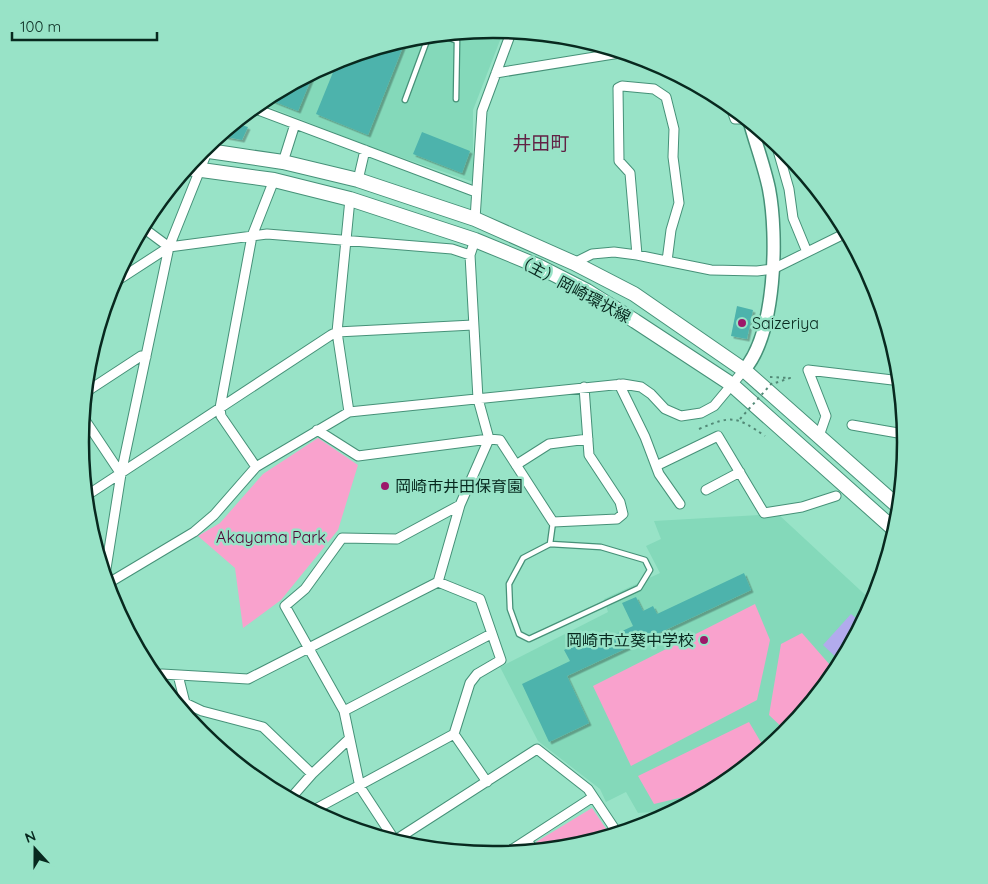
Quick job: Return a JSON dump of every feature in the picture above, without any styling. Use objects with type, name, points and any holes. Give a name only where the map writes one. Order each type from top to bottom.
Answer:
[{"type":"main road","name":"（主）岡崎環状線","points":[[215,149],[283,162],[358,180],[474,220],[574,263],[634,294],[744,370],[894,503]]},
{"type":"main road","name":"（主）岡崎環状線","points":[[196,168],[274,180],[350,199],[475,240],[538,266],[587,292],[731,384],[890,526]]},
{"type":"street","points":[[474,220],[482,110],[509,38]]},
{"type":"street","points":[[496,73],[610,55]]},
{"type":"street","points":[[637,255],[630,173],[619,161],[618,88],[622,86],[654,89],[666,97],[674,129],[672,157],[679,203],[671,230],[667,261]]},
{"type":"street","points":[[262,111],[476,192]]},
{"type":"street","points":[[283,162],[294,124]]},
{"type":"street","points":[[114,580],[194,532],[214,515],[256,467],[349,412],[619,384],[641,388],[651,394],[665,409],[674,414],[686,416],[708,411],[753,360],[767,320],[773,268],[769,189],[751,130]]},
{"type":"street","points":[[358,180],[365,150]]},
{"type":"street","points":[[779,155],[789,189],[793,218],[807,252]]},
{"type":"street","points":[[107,560],[121,474],[169,247],[193,172]]},
{"type":"street","points":[[256,467],[222,416],[220,408],[252,236],[274,180]]},
{"type":"street","points":[[349,412],[337,332],[350,199]]},
{"type":"street","points":[[149,232],[169,247]]},
{"type":"street","points":[[125,275],[169,247],[268,234],[452,249],[470,255]]},
{"type":"street","points":[[574,263],[592,254],[614,252],[732,272],[773,268],[841,235]]},
{"type":"street","points":[[163,674],[248,679],[309,650],[438,582],[460,505],[489,439],[478,399],[470,255],[475,240]]},
{"type":"street","points":[[93,492],[337,332],[473,326]]},
{"type":"street","points":[[93,387],[141,356],[146,357]]},
{"type":"street","points":[[819,436],[826,416],[808,370],[894,380]]},
{"type":"street","points":[[619,384],[656,466],[680,504]]},
{"type":"street","points":[[317,430],[358,456],[489,439],[500,440],[553,522],[618,519],[623,514],[620,502],[589,455],[584,387]]},
{"type":"street","points":[[852,426],[898,432]]},
{"type":"street","points":[[90,427],[121,474]]},
{"type":"street","points":[[656,466],[718,436],[764,513],[802,507],[836,496]]},
{"type":"street","points":[[516,464],[549,444],[588,439]]},
{"type":"street","points":[[706,490],[740,472]]},
{"type":"street","points":[[390,833],[360,787],[344,711],[285,606],[305,589],[342,538],[397,539],[460,505]]},
{"type":"street","points":[[320,807],[360,787],[454,734],[470,684],[477,674],[500,660],[480,599],[438,582]]},
{"type":"street","points":[[344,711],[491,634]]},
{"type":"street","points":[[178,675],[182,699]]},
{"type":"street","points":[[189,708],[263,726],[312,774]]},
{"type":"street","points":[[454,734],[487,782]]},
{"type":"street","points":[[295,794],[349,738]]},
{"type":"street","points":[[403,836],[537,749],[588,789],[614,828]]},
{"type":"street","points":[[518,846],[593,797]]},
{"type":"street","points":[[527,840],[530,845]]},
{"type":"lane","points":[[454,40],[457,41],[456,99]]},
{"type":"lane","points":[[405,100],[426,43]]},
{"type":"lane","points":[[550,544],[553,522]]},
{"type":"lane","points":[[550,544],[602,547],[645,560],[650,570],[639,588],[529,639],[519,634],[510,609],[509,584],[523,558],[550,544]]},
{"type":"path","points":[[740,419],[772,383],[790,378],[770,377]]},
{"type":"path","points":[[699,430],[719,421],[740,419],[765,436]]},
{"type":"shaded area","points":[[468,38],[501,38],[473,110],[473,182],[368,146],[268,107],[315,79],[339,68],[389,51],[441,41]]},
{"type":"shaded area","name":"岡崎市立葵中学校","points":[[778,514],[868,597],[844,644],[815,688],[798,709],[761,746],[719,778],[673,805],[659,811],[638,813],[626,792],[606,802],[600,789],[538,741],[500,667],[608,612],[604,599],[660,573],[646,546],[661,539],[654,521]]},
{"type":"shaded area","points":[[851,614],[858,620],[836,657],[823,645]]},
{"type":"green space","name":"Akayama Park","points":[[318,438],[358,465],[338,530],[281,600],[243,628],[235,568],[198,536],[220,523],[263,474]]},
{"type":"green space","points":[[755,604],[770,640],[757,700],[631,766],[593,686]]},
{"type":"green space","points":[[802,633],[831,666],[798,709],[781,727],[769,715],[781,644]]},
{"type":"green space","points":[[749,722],[762,745],[719,778],[690,795],[654,804],[638,776]]},
{"type":"green space","points":[[592,808],[607,830],[573,839],[537,844],[536,842]]},
{"type":"building","points":[[402,48],[368,135],[316,114],[334,70]]},
{"type":"building","points":[[310,82],[298,111],[275,102]]},
{"type":"building","points":[[243,125],[248,127],[242,140],[228,137]]},
{"type":"building","points":[[422,132],[470,151],[462,173],[413,154]]},
{"type":"building","points":[[737,306],[753,310],[747,339],[731,336]]},
{"type":"building","points":[[744,573],[751,590],[567,676],[589,723],[549,742],[522,684],[570,661],[564,650],[591,637],[594,644],[633,626],[622,603],[636,597],[643,611],[653,606],[657,614]]},
{"type":"place","name":"Saizeriya","points":[[742,323]]},
{"type":"place","name":"岡崎市井田保育園","points":[[385,486]]},
{"type":"place","name":"岡崎市立葵中学校","points":[[704,640]]},
{"type":"district","name":"井田町","points":[[541,143]]}]
